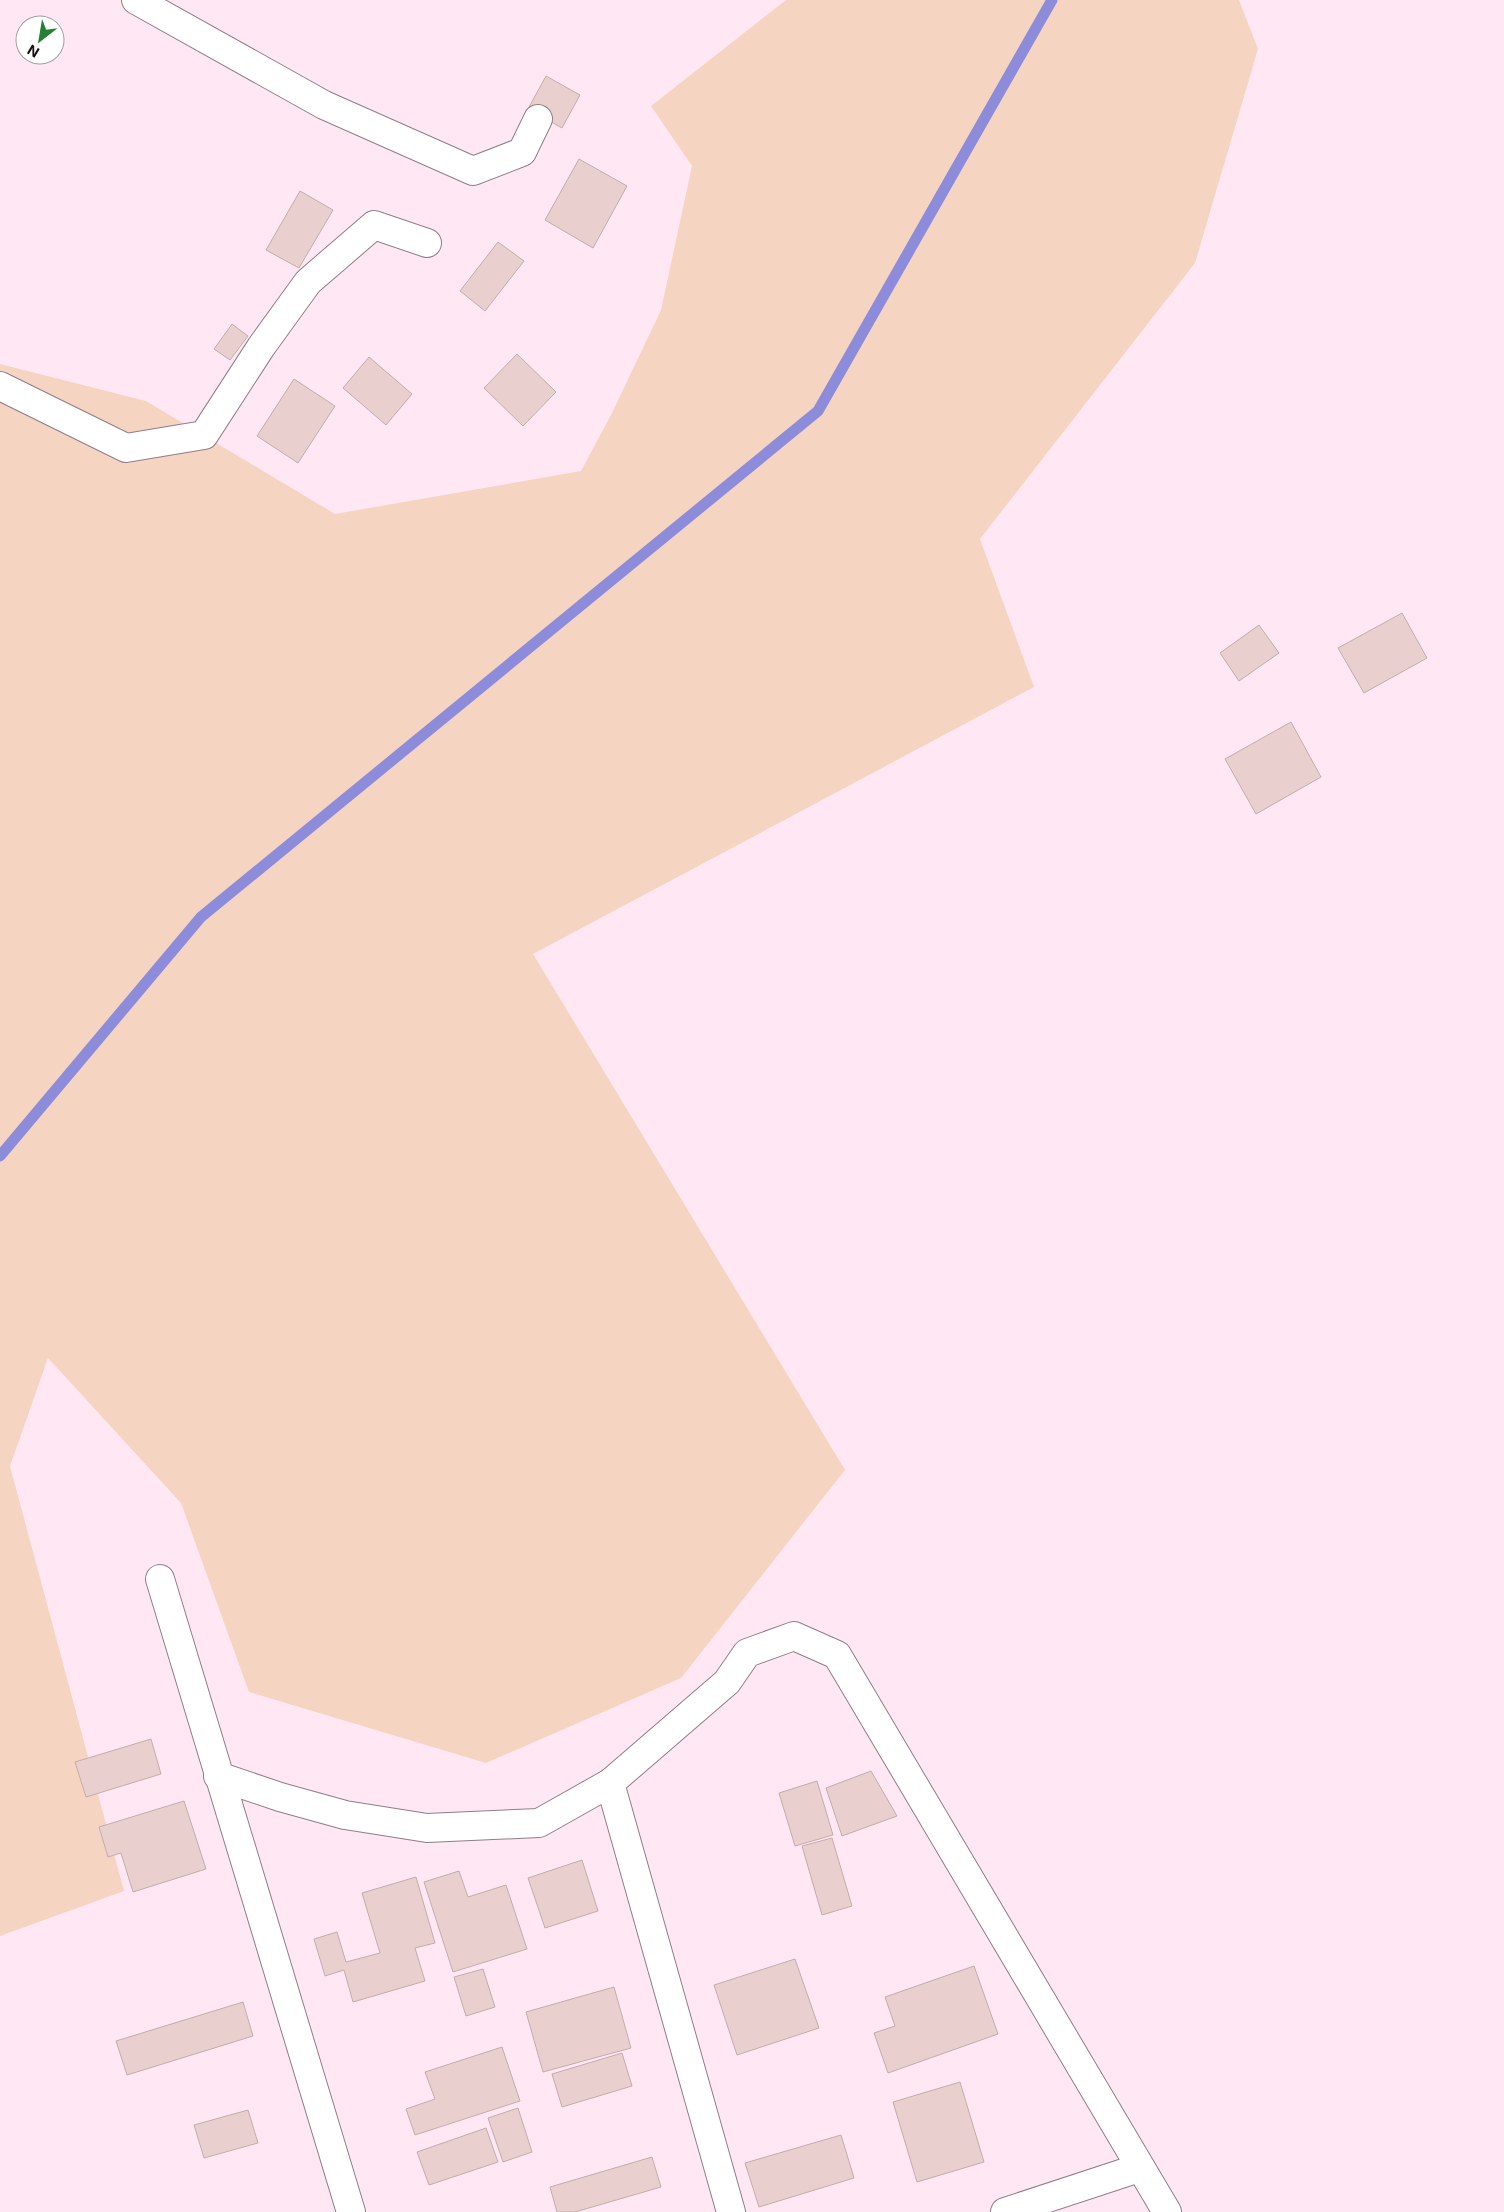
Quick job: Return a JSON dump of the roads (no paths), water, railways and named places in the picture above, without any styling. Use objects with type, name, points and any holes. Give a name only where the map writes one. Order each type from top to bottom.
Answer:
[{"type":"street","points":[[136,0],[324,105],[473,171],[522,152],[538,119]]},
{"type":"street","points":[[0,386],[126,448],[204,435],[261,347],[315,275],[374,225],[426,243]]},
{"type":"street","points":[[160,1579],[351,2212]]},
{"type":"street","points":[[218,1776],[280,1797],[345,1815],[427,1828],[539,1823],[610,1783],[727,1682],[747,1653],[794,1636],[837,1655],[1139,2168],[1167,2212]]},
{"type":"street","points":[[610,1783],[731,2212]]},
{"type":"street","points":[[1005,2212],[1139,2168]]},
{"type":"waterway","points":[[0,1156],[201,917],[818,411],[1052,0]]}]
